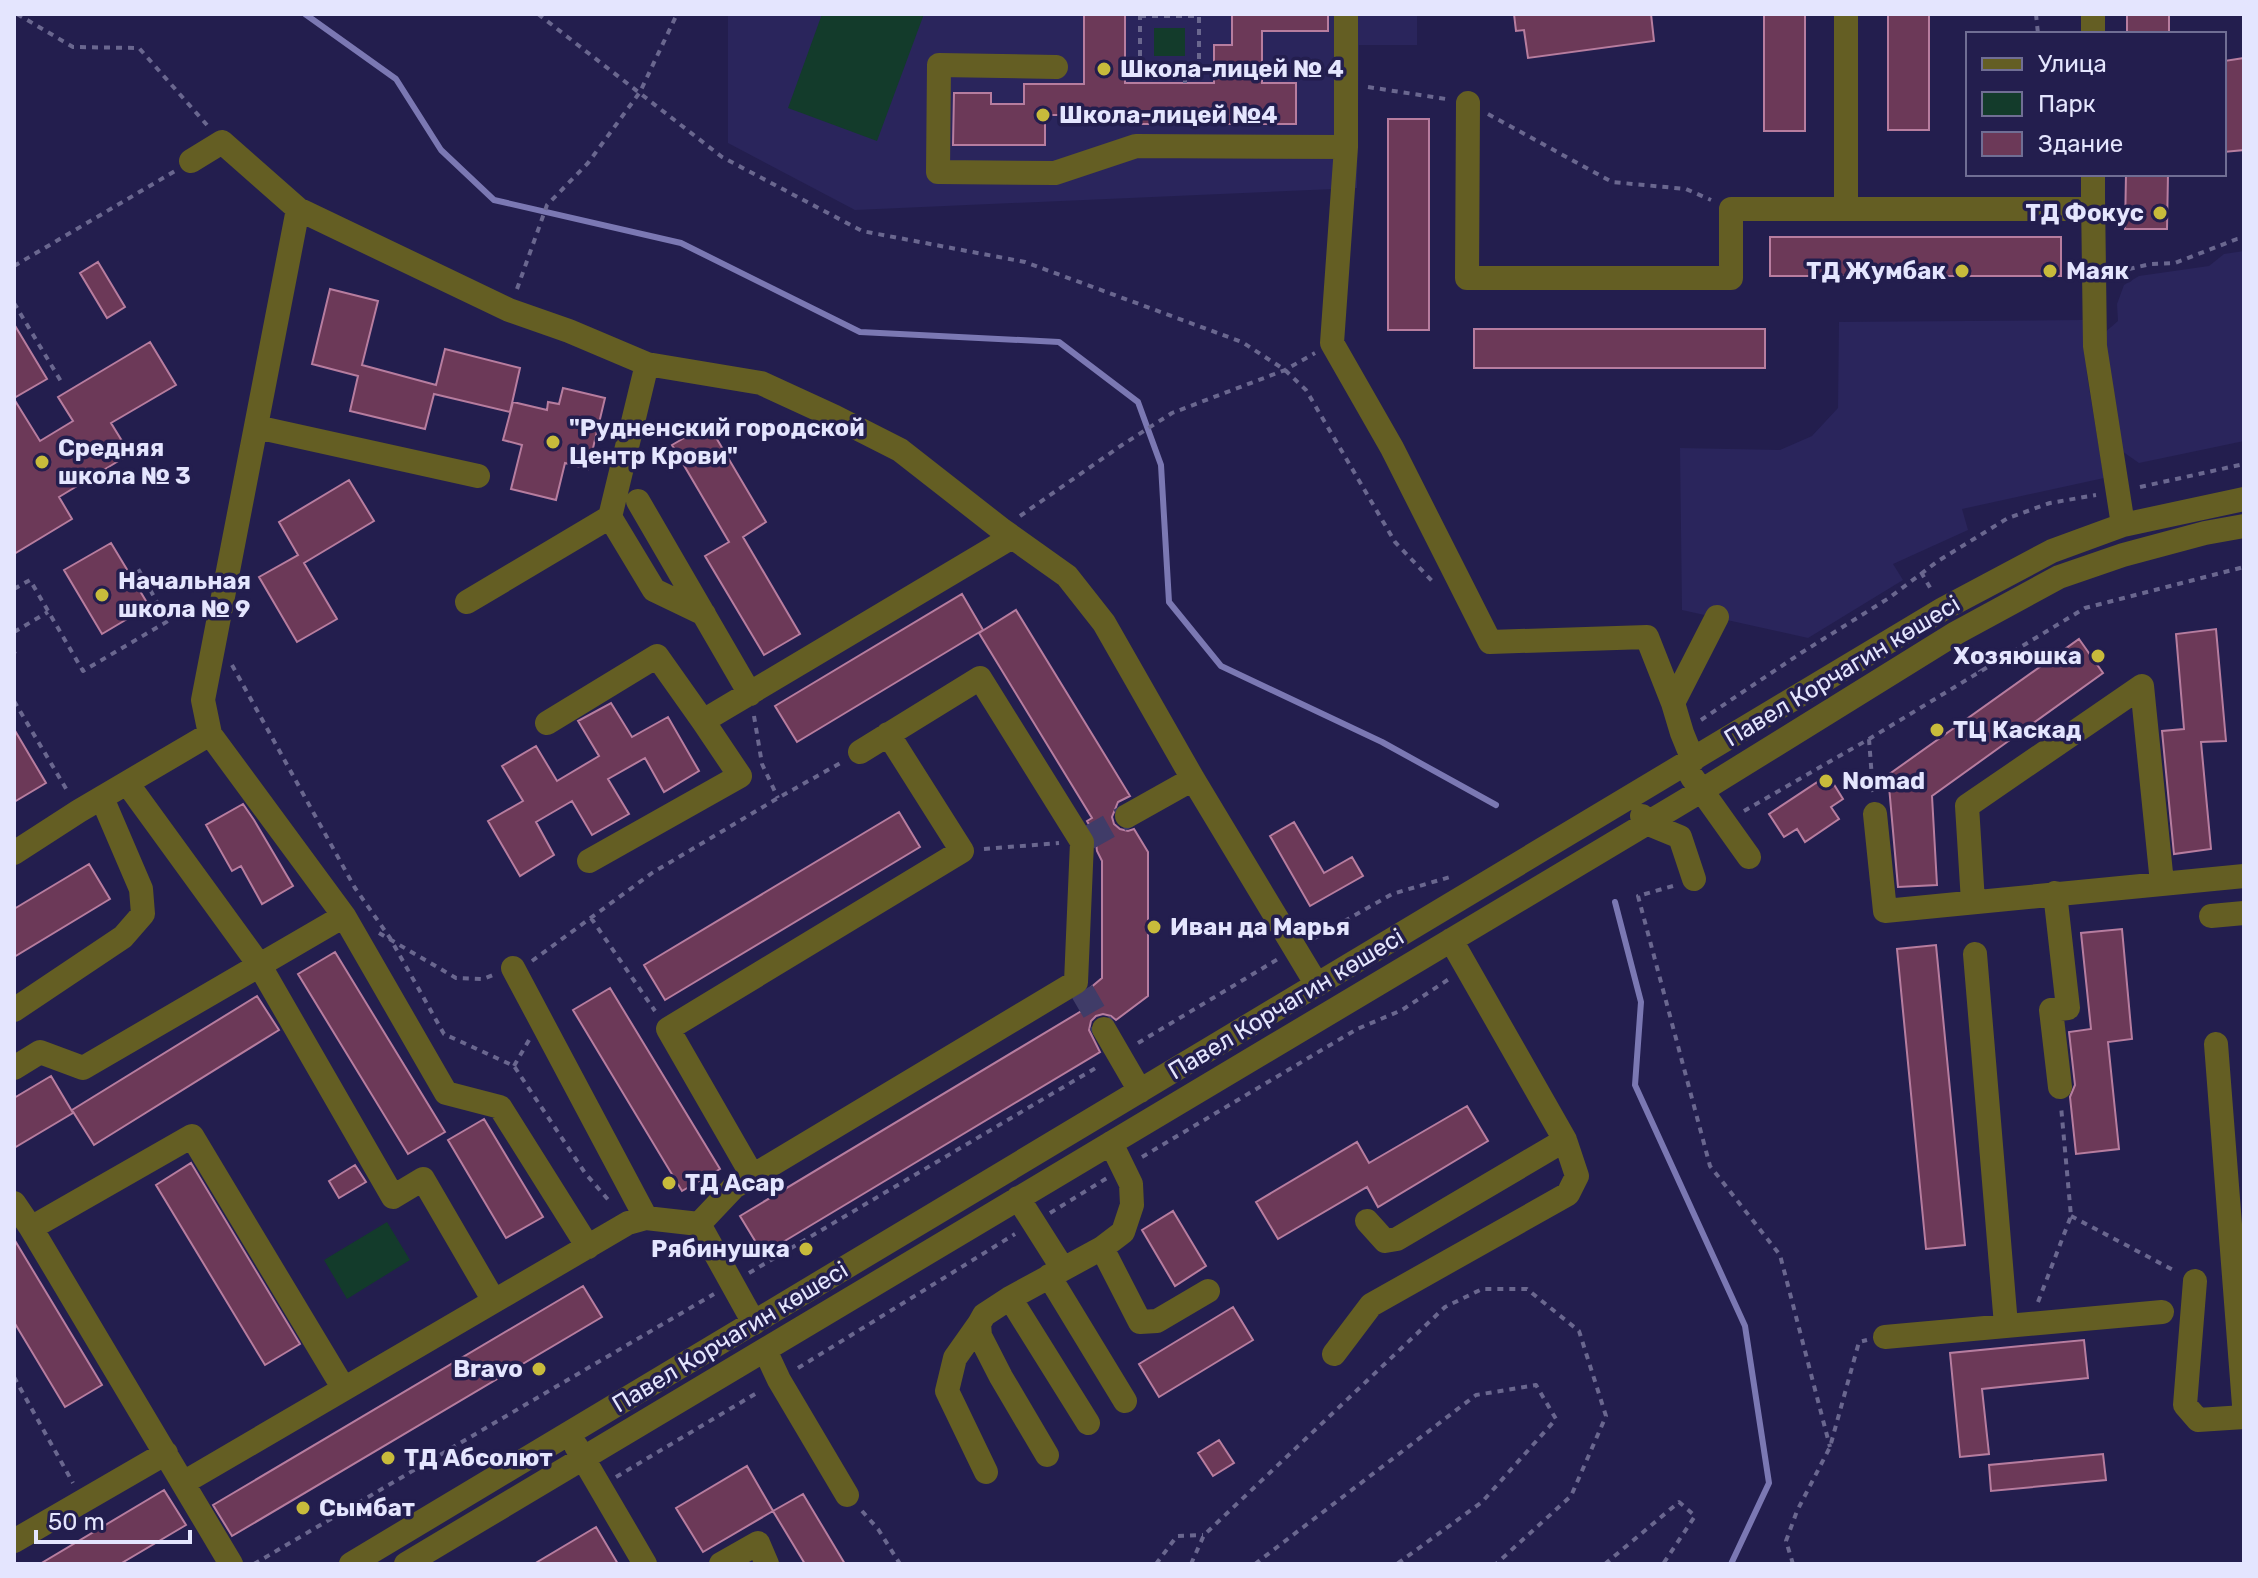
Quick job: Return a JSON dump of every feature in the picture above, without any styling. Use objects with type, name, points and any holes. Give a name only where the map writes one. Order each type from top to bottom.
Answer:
[{"type":"street","points":[[1346,14],[1346,147],[1332,343],[1392,448],[1490,642],[1647,637],[1673,703],[1689,763],[1701,791],[1749,857]]},
{"type":"street","points":[[1846,14],[1846,209]]},
{"type":"street","points":[[1056,67],[939,65],[938,172],[1055,173],[1136,146],[1346,147]]},
{"type":"street","points":[[1468,103],[1467,278],[1731,278],[1731,209],[2093,209],[2093,186]]},
{"type":"street","points":[[191,161],[222,142],[298,209],[509,310],[647,364],[761,383],[900,450],[1067,576],[1104,623],[1193,779],[1317,985]]},
{"type":"street","points":[[2093,186],[2095,346],[2123,525]]},
{"type":"street","points":[[298,209],[203,700],[210,734],[344,916],[446,1093],[500,1107],[588,1247]]},
{"type":"street","points":[[647,364],[610,517],[654,590],[704,614]]},
{"type":"street","points":[[256,427],[478,476]]},
{"type":"street","name":"Павел Корчагин көшесі","points":[[351,1564],[1943,609],[2052,551],[2123,525],[2244,499]]},
{"type":"street","points":[[638,501],[750,694]]},
{"type":"street","points":[[2199,508],[2205,533]]},
{"type":"street","points":[[467,602],[610,517]]},
{"type":"street","name":"Павел Корчагин көшесі","points":[[406,1564],[1701,791],[1956,633],[2059,577],[2123,555],[2244,526]]},
{"type":"street","points":[[703,721],[1007,533]]},
{"type":"street","points":[[1673,703],[1717,617]]},
{"type":"street","points":[[547,723],[657,656],[740,776],[589,861]]},
{"type":"street","points":[[699,1224],[734,1187],[752,1175],[1079,986],[1085,840],[980,678],[860,752]]},
{"type":"street","points":[[1973,902],[1967,806],[2142,686],[2162,883]]},
{"type":"street","points":[[14,853],[210,734]]},
{"type":"street","points":[[752,1175],[668,1029],[962,851],[888,734]]},
{"type":"street","points":[[1127,816],[1193,779]]},
{"type":"street","points":[[127,783],[260,966],[393,1197],[423,1179],[494,1301]]},
{"type":"street","points":[[14,1010],[123,937],[143,914],[141,889],[102,798]]},
{"type":"street","points":[[1630,798],[1646,823],[1680,837],[1694,879]]},
{"type":"street","points":[[1875,814],[1885,911],[2244,876]]},
{"type":"street","points":[[2055,893],[2068,1008],[2051,1010],[2060,1087]]},
{"type":"street","points":[[2211,916],[2244,913]]},
{"type":"street","points":[[14,1068],[40,1052],[83,1068],[344,916]]},
{"type":"street","points":[[1334,1354],[1371,1305],[1568,1194],[1577,1176],[1565,1140],[1451,940]]},
{"type":"street","points":[[1975,954],[2018,1324]]},
{"type":"street","points":[[513,968],[637,1220]]},
{"type":"street","points":[[1104,1029],[1140,1091]]},
{"type":"street","points":[[2216,1044],[2244,1405]]},
{"type":"street","points":[[31,1228],[192,1136],[344,1389]]},
{"type":"street","points":[[1367,1221],[1385,1241],[1397,1239],[1565,1140]]},
{"type":"street","points":[[986,1472],[947,1391],[955,1358],[984,1315],[1102,1248],[1123,1232],[1132,1205],[1131,1184],[1111,1143]]},
{"type":"street","points":[[1018,1198],[1125,1401]]},
{"type":"street","points":[[959,1200],[975,1224]]},
{"type":"street","points":[[14,1203],[231,1564]]},
{"type":"street","points":[[183,1483],[637,1220],[699,1224]]},
{"type":"street","points":[[699,1224],[754,1323]]},
{"type":"street","points":[[1102,1248],[1140,1322],[1157,1321],[1208,1291]]},
{"type":"street","points":[[2195,1281],[2185,1405],[2198,1420],[2244,1417]]},
{"type":"street","points":[[1010,1298],[1088,1423]]},
{"type":"street","points":[[1885,1337],[2162,1312]]},
{"type":"street","points":[[979,1324],[980,1336],[1001,1377],[1047,1455]]},
{"type":"street","points":[[765,1350],[779,1380],[847,1495]]},
{"type":"street","points":[[568,1434],[645,1564]]},
{"type":"street","points":[[14,1541],[166,1453]]},
{"type":"street","points":[[721,1564],[758,1543],[767,1564]]},
{"type":"path","points":[[17,14],[73,47],[139,48],[222,142]]},
{"type":"path","points":[[538,14],[722,157],[862,231],[1025,262],[1242,342],[1285,370],[1306,390],[1395,542],[1437,586]]},
{"type":"path","points":[[509,310],[547,205],[588,163],[640,92],[677,14]]},
{"type":"path","points":[[1140,16],[1199,16],[1199,67],[1185,67],[1140,67],[1140,16]]},
{"type":"path","points":[[1185,67],[1185,83]]},
{"type":"path","points":[[1346,84],[1468,103],[1612,182],[1686,189],[1731,209]]},
{"type":"path","points":[[14,266],[191,161]]},
{"type":"path","points":[[2094,276],[2150,264],[2175,263],[2244,238]]},
{"type":"path","points":[[14,303],[62,383]]},
{"type":"path","points":[[1007,533],[1122,445],[1172,413],[1285,370],[1332,343]]},
{"type":"path","points":[[1682,733],[1889,598],[1961,545],[2008,518],[2050,503],[2117,492],[2244,464]]},
{"type":"path","points":[[14,589],[30,580],[83,671],[168,621],[137,567]]},
{"type":"path","points":[[1724,823],[2085,608],[2244,567]]},
{"type":"path","points":[[14,632],[48,612]]},
{"type":"path","points":[[232,664],[355,888],[390,938],[444,1034],[514,1066],[585,1173],[637,1220]]},
{"type":"path","points":[[750,694],[762,764],[778,798]]},
{"type":"path","points":[[14,701],[79,811]]},
{"type":"path","points":[[1869,739],[1875,814]]},
{"type":"path","points":[[390,938],[456,978],[483,979],[530,962],[652,873],[860,752]]},
{"type":"path","points":[[962,851],[1085,840]]},
{"type":"path","points":[[254,1564],[1295,949],[1392,894],[1457,875]]},
{"type":"path","points":[[1694,879],[1638,896],[1710,1166],[1780,1255],[1830,1447]]},
{"type":"path","points":[[591,918],[668,1029]]},
{"type":"path","points":[[2018,1324],[2071,1216],[2060,1087]]},
{"type":"path","points":[[2071,1216],[2195,1281]]},
{"type":"path","points":[[1191,1564],[1204,1535],[1445,1307],[1482,1289],[1527,1289],[1579,1331],[1606,1416],[1571,1496],[1496,1564]]},
{"type":"path","points":[[1793,1564],[1786,1541],[1797,1511],[1830,1447],[1859,1342],[1885,1337]]},
{"type":"path","points":[[14,1377],[83,1501]]},
{"type":"path","points":[[1255,1564],[1476,1395],[1536,1385],[1556,1419],[1482,1502],[1397,1564]]},
{"type":"path","points":[[847,1495],[878,1529],[900,1564]]},
{"type":"path","points":[[1605,1564],[1679,1502],[1695,1516],[1663,1564]]},
{"type":"path","points":[[1156,1564],[1177,1536],[1204,1535]]},
{"type":"shaded area","name":"Школа-лицей №4","points":[[728,14],[1417,14],[1417,45],[1359,45],[1357,188],[855,210],[728,143]]},
{"type":"shaded area","points":[[2244,251],[2244,441],[2139,463],[2119,449],[2103,334],[2118,321],[2117,304],[2124,285],[2139,276],[2209,266],[2224,254]]},
{"type":"shaded area","points":[[2083,320],[2087,375],[2104,478],[1962,509],[1968,530],[1893,564],[1903,580],[1808,638],[1682,610],[1680,448],[1780,450],[1812,436],[1838,408],[1839,322]]},
{"type":"green space","points":[[822,14],[924,14],[877,141],[788,108]]},
{"type":"green space","points":[[1154,28],[1185,28],[1185,56],[1154,56]]},
{"type":"green space","points":[[387,1222],[410,1260],[347,1299],[324,1260]]},
{"type":"building","name":"Школа-лицей № 4","points":[[1084,14],[1125,14],[1125,83],[1214,83],[1214,45],[1232,45],[1232,14],[1328,14],[1328,31],[1262,31],[1262,83],[1296,83],[1296,124],[1084,124],[1084,115],[1045,115],[1045,145],[953,145],[954,93],[991,93],[991,104],[1024,104],[1024,84],[1084,84]]},
{"type":"building","points":[[1514,14],[1651,14],[1654,41],[1528,58],[1524,30],[1516,31]]},
{"type":"building","points":[[1764,14],[1805,14],[1805,131],[1764,131]]},
{"type":"building","points":[[1888,14],[1929,14],[1929,130],[1888,130]]},
{"type":"building","points":[[2127,14],[2169,14],[2169,32],[2127,32]]},
{"type":"building","points":[[2244,58],[2244,150],[2226,152],[2226,61]]},
{"type":"building","points":[[1388,119],[1429,119],[1429,330],[1388,330]]},
{"type":"building","points":[[2126,176],[2168,176],[2167,229],[2125,229]]},
{"type":"building","points":[[1770,237],[2061,237],[2061,276],[1770,276]]},
{"type":"building","points":[[98,262],[125,307],[107,318],[80,273]]},
{"type":"building","points":[[330,289],[378,301],[362,365],[436,385],[445,349],[520,368],[510,412],[434,394],[425,429],[350,411],[358,376],[312,364]]},
{"type":"building","points":[[14,324],[47,379],[14,398]]},
{"type":"building","points":[[1474,329],[1765,329],[1765,368],[1474,368]]},
{"type":"building","points":[[150,342],[176,385],[111,423],[130,454],[59,497],[72,519],[14,554],[14,399],[40,441],[73,421],[58,397]]},
{"type":"building","name":"\"Рудненский городской Центр Крови\"","points":[[563,388],[605,398],[588,469],[565,463],[556,500],[511,489],[522,445],[503,440],[513,402],[547,410],[548,402],[559,404]]},
{"type":"building","points":[[708,424],[766,522],[743,537],[800,634],[764,655],[705,556],[729,542],[672,445]]},
{"type":"building","points":[[349,480],[374,521],[304,563],[337,619],[297,642],[259,577],[298,555],[279,522]]},
{"type":"building","points":[[111,543],[149,606],[102,634],[64,570]]},
{"type":"building","points":[[962,594],[983,630],[797,742],[775,706]]},
{"type":"building","points":[[1016,610],[1130,796],[1118,802],[1112,817],[1120,829],[1134,829],[1148,852],[1148,996],[1116,1020],[1103,1014],[1091,1021],[1089,1030],[1100,1052],[763,1254],[740,1216],[1083,1010],[1076,1000],[1102,978],[1102,861],[1095,835],[1087,821],[1092,818],[979,633]]},
{"type":"building","points":[[2216,629],[2226,741],[2201,742],[2211,849],[2174,854],[2162,731],[2184,729],[2176,634]]},
{"type":"building","points":[[2079,639],[2103,673],[1932,796],[1937,885],[1898,887],[1888,775]]},
{"type":"building","points":[[611,703],[632,737],[668,717],[699,771],[664,792],[645,758],[608,779],[629,814],[592,835],[572,801],[536,822],[554,855],[520,876],[488,821],[523,801],[502,766],[536,746],[557,781],[599,756],[578,721]]},
{"type":"building","points":[[14,729],[46,783],[14,802]]},
{"type":"building","points":[[1828,775],[1843,799],[1831,807],[1839,819],[1805,842],[1797,829],[1784,837],[1769,814]]},
{"type":"building","points":[[243,804],[293,886],[262,904],[241,866],[232,871],[206,825]]},
{"type":"building","points":[[899,812],[920,847],[665,1000],[644,965]]},
{"type":"building","points":[[1294,822],[1324,873],[1352,857],[1363,876],[1310,906],[1270,836]]},
{"type":"building","points":[[89,864],[110,899],[14,957],[14,909]]},
{"type":"building","points":[[2122,929],[2132,1039],[2108,1042],[2119,1149],[2076,1154],[2070,1097],[2075,1085],[2069,1032],[2091,1029],[2081,933]]},
{"type":"building","points":[[1936,945],[1965,1245],[1926,1249],[1897,949]]},
{"type":"building","points":[[335,952],[445,1132],[408,1154],[298,974]]},
{"type":"building","points":[[610,988],[720,1169],[682,1191],[573,1010]]},
{"type":"building","points":[[257,996],[279,1030],[94,1145],[72,1110]]},
{"type":"building","points":[[51,1076],[73,1113],[14,1148],[14,1098]]},
{"type":"building","points":[[1467,1106],[1488,1141],[1378,1207],[1367,1187],[1278,1239],[1256,1202],[1357,1142],[1369,1163]]},
{"type":"building","points":[[484,1119],[543,1217],[506,1238],[448,1140]]},
{"type":"building","points":[[191,1163],[300,1344],[265,1365],[156,1185]]},
{"type":"building","points":[[355,1165],[366,1182],[339,1198],[329,1181]]},
{"type":"building","points":[[1173,1211],[1206,1266],[1175,1286],[1142,1230]]},
{"type":"building","points":[[14,1239],[102,1385],[65,1407],[14,1322]]},
{"type":"building","points":[[583,1286],[602,1317],[232,1536],[213,1505]]},
{"type":"building","points":[[1233,1307],[1253,1340],[1159,1397],[1139,1364]]},
{"type":"building","points":[[2084,1340],[2088,1378],[1982,1389],[1989,1454],[1960,1457],[1950,1353]]},
{"type":"building","points":[[1219,1440],[1234,1463],[1213,1476],[1198,1453]]},
{"type":"building","points":[[2103,1454],[2106,1480],[1991,1491],[1989,1465]]},
{"type":"building","points":[[747,1466],[773,1511],[703,1552],[676,1508]]},
{"type":"building","points":[[164,1490],[186,1525],[120,1564],[40,1564]]},
{"type":"building","points":[[803,1494],[845,1564],[805,1564],[773,1511]]},
{"type":"building","points":[[596,1527],[618,1564],[534,1564]]},
{"type":"waterway","points":[[305,14],[396,79],[441,150],[494,200],[681,243],[860,332],[1059,342],[1138,402],[1161,465],[1169,602],[1221,666],[1382,742],[1496,805]]},
{"type":"waterway","points":[[1615,902],[1641,1002],[1635,1085],[1745,1326],[1769,1483],[1731,1564]]},
{"type":"tunnel","points":[[1088,838],[1127,816]]},
{"type":"tunnel","points":[[1082,991],[1104,1029]]},
{"type":"place","name":"Школа-лицей № 4","points":[[1104,69]]},
{"type":"place","name":"Школа-лицей №4","points":[[1043,115]]},
{"type":"place","name":"ТД Фокус","points":[[2160,213]]},
{"type":"place","name":"ТД Жумбак","points":[[1962,271]]},
{"type":"place","name":"Маяк","points":[[2050,271]]},
{"type":"place","name":"\"Рудненский городской Центр Крови\"","points":[[553,442]]},
{"type":"place","name":"Средняя школа № 3","points":[[42,462]]},
{"type":"place","name":"Начальная школа № 9","points":[[102,595]]},
{"type":"place","name":"Хозяюшка","points":[[2098,656]]},
{"type":"place","name":"ТЦ Каскад","points":[[1937,730]]},
{"type":"place","name":"Nomad","points":[[1826,781]]},
{"type":"place","name":"Иван да Марья","points":[[1154,927]]},
{"type":"place","name":"ТД Асар","points":[[669,1183]]},
{"type":"place","name":"Рябинушка","points":[[806,1249]]},
{"type":"place","name":"Bravo","points":[[539,1369]]},
{"type":"place","name":"ТД Абсолют","points":[[388,1458]]},
{"type":"place","name":"Сымбат","points":[[303,1508]]}]
